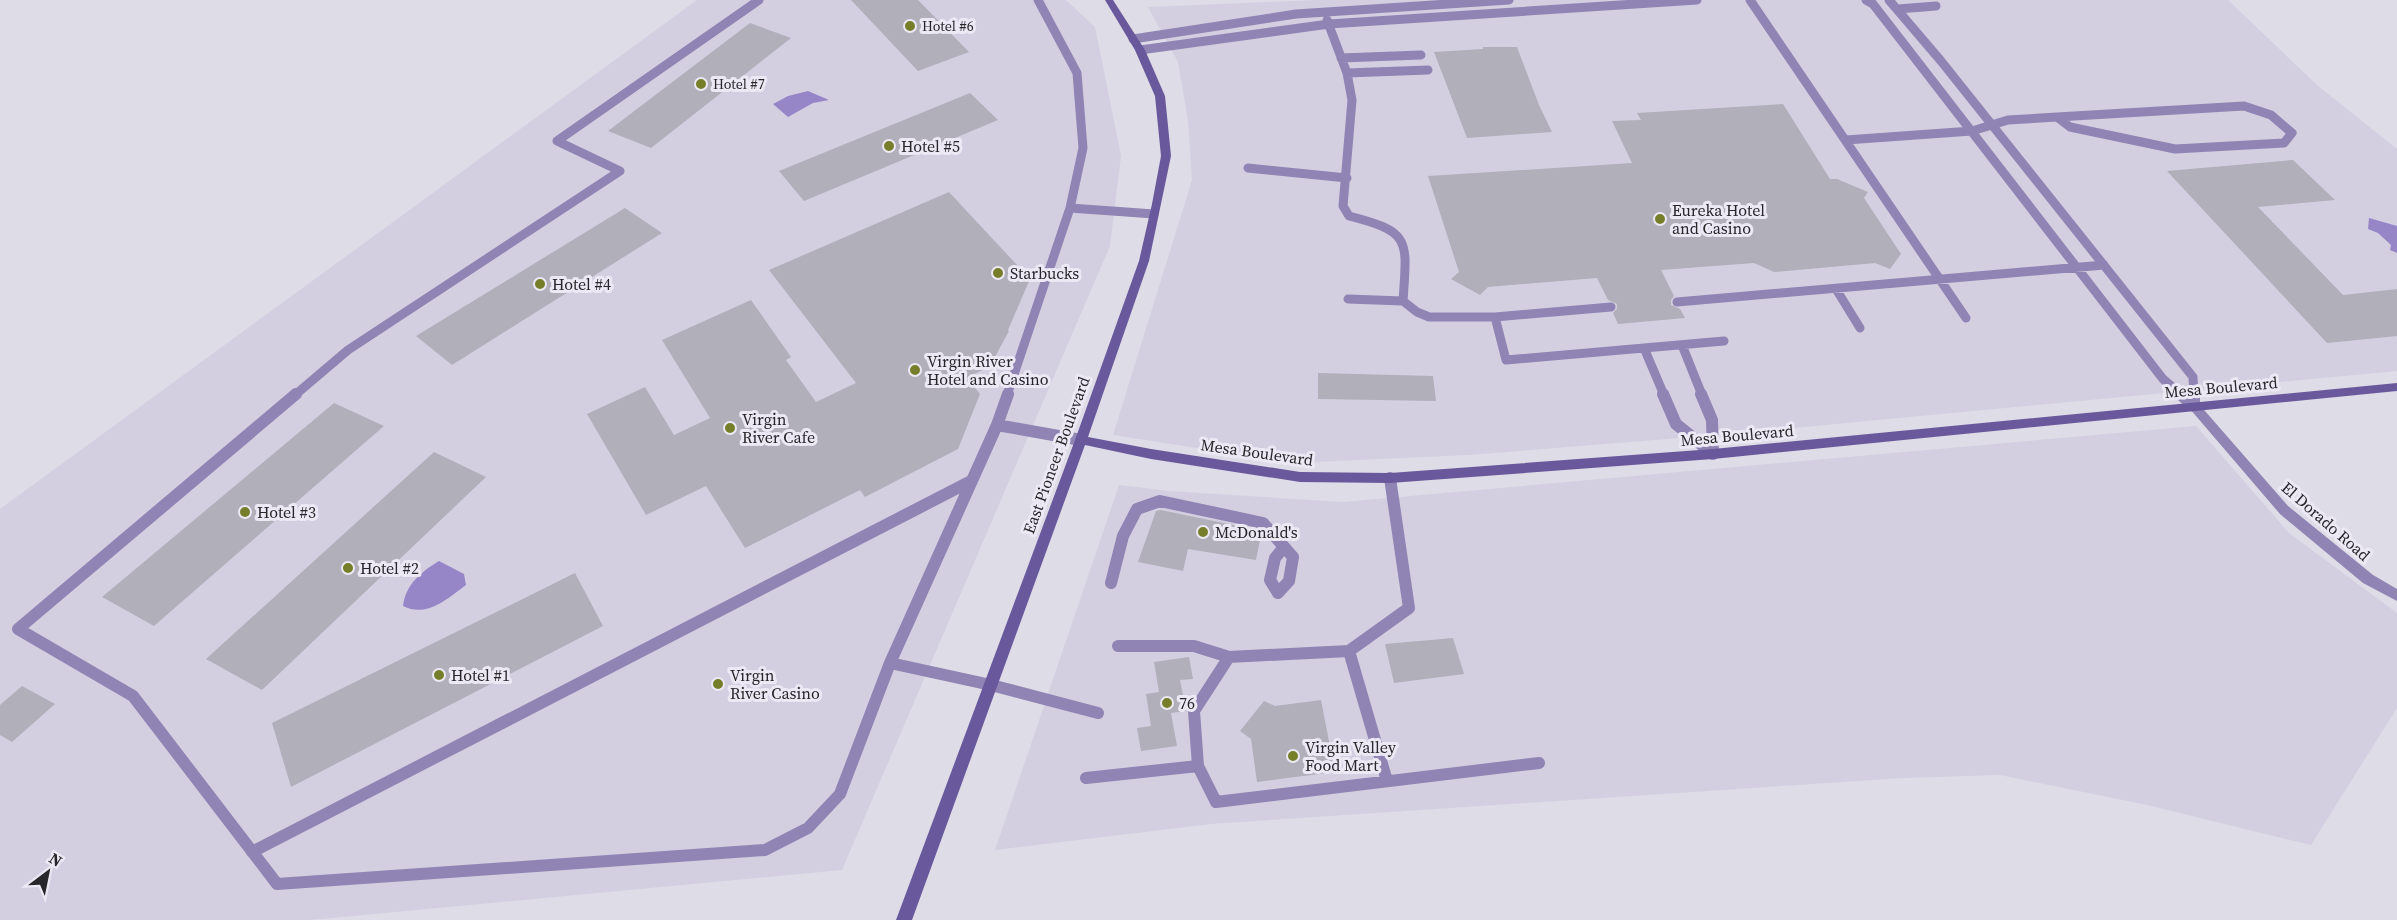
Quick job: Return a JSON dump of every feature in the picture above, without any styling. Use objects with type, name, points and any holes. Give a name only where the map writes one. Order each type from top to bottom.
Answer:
[{"type":"street","name":"East Pioneer Boulevard","points":[[904,920],[1082,440],[1144,261],[1155,214],[1166,156],[1160,96],[1140,50],[1109,0]]},
{"type":"street","name":"Mesa Boulevard","points":[[1082,440],[1151,454],[1300,477],[1390,478],[1713,454],[2397,387]]},
{"type":"street","name":"El Dorado Road","points":[[2194,406],[2284,510],[2368,579],[2397,596]]},
{"type":"lane","points":[[759,0],[557,141],[620,171],[348,350],[18,629],[133,696],[277,884],[765,850],[808,828],[840,794],[890,663],[997,425],[1070,208],[1083,148],[1077,73],[1038,0]]},
{"type":"lane","points":[[1133,39],[1265,18],[1509,0]]},
{"type":"lane","points":[[1140,50],[1329,24],[1697,0]]},
{"type":"lane","points":[[1750,0],[1966,318]]},
{"type":"lane","points":[[1866,0],[1873,4],[1883,16],[2163,379],[2194,406]]},
{"type":"lane","points":[[1889,0],[1992,124],[2193,377],[2194,406]]},
{"type":"lane","points":[[1898,9],[1936,6]]},
{"type":"lane","points":[[1323,12],[1347,73],[1352,100],[1347,178],[1342,194],[1343,206],[1349,216],[1385,224],[1398,233],[1406,244],[1403,301]]},
{"type":"lane","points":[[1341,58],[1421,55]]},
{"type":"lane","points":[[1396,57],[1402,72]]},
{"type":"lane","points":[[1347,73],[1428,70]]},
{"type":"lane","points":[[1845,140],[1972,131],[2008,120],[2057,117],[2244,106],[2271,115],[2292,133],[2284,143],[2175,150],[2070,127],[2057,117]]},
{"type":"lane","points":[[1248,168],[1347,178]]},
{"type":"lane","points":[[1070,208],[1155,214]]},
{"type":"lane","points":[[1677,302],[2104,265]]},
{"type":"lane","points":[[1836,289],[1860,328]]},
{"type":"lane","points":[[1348,299],[1403,301],[1417,312],[1429,317],[1495,317],[1611,306]]},
{"type":"lane","points":[[1495,317],[1506,360],[1724,341]]},
{"type":"lane","points":[[1682,345],[1712,420],[1713,454]]},
{"type":"lane","points":[[1644,348],[1676,424],[1713,454]]},
{"type":"lane","points":[[997,425],[1082,440]]},
{"type":"lane","points":[[1118,646],[1194,646],[1229,657],[1349,651],[1409,608],[1390,478]]},
{"type":"lane","points":[[252,852],[971,481]]},
{"type":"lane","points":[[1112,583],[1123,536],[1137,509],[1160,501],[1263,523],[1293,557],[1289,581],[1278,592],[1270,580],[1275,558],[1284,547]]},
{"type":"lane","points":[[1349,651],[1387,782]]},
{"type":"lane","points":[[1229,657],[1194,711],[1198,766],[1216,802],[1539,764]]},
{"type":"lane","points":[[890,663],[991,685],[1098,713]]},
{"type":"lane","points":[[1086,778],[1198,766]]},
{"type":"shaded area","points":[[697,0],[1066,0],[1095,27],[1121,156],[1110,246],[842,870],[310,920],[0,920],[0,509]]},
{"type":"shaded area","points":[[1316,0],[2228,0],[2317,85],[2397,149],[2397,371],[1730,434],[1469,455],[1293,463],[1113,435],[1192,180],[1188,121],[1178,62],[1148,7]]},
{"type":"shaded area","points":[[808,91],[829,100],[813,103],[788,117],[773,104],[788,96]]},
{"type":"shaded area","points":[[2369,218],[2397,226],[2397,253],[2390,250],[2391,245],[2378,233],[2368,229]]},
{"type":"shaded area","points":[[2196,426],[2289,533],[2397,613],[2397,708],[2311,845],[2147,805],[2000,775],[1904,778],[1211,824],[995,850],[1119,485],[1169,491],[1343,502]]},
{"type":"shaded area","points":[[439,561],[464,574],[466,585],[444,601],[428,608],[420,610],[403,606],[407,591],[415,579]]},
{"type":"building","name":"Hotel #6","points":[[851,0],[918,0],[969,52],[918,71]]},
{"type":"building","name":"Hotel #7","points":[[750,23],[791,38],[651,148],[608,131]]},
{"type":"building","points":[[1483,47],[1517,47],[1552,132],[1467,138],[1434,52],[1483,49]]},
{"type":"building","name":"Hotel #5","points":[[970,93],[998,120],[804,201],[779,171]]},
{"type":"building","name":"Eureka Hotel and Casino","points":[[1783,104],[1830,179],[1837,179],[1868,192],[1864,198],[1901,254],[1890,269],[1875,263],[1774,272],[1754,263],[1661,270],[1674,296],[1671,305],[1680,309],[1685,318],[1618,324],[1613,313],[1617,309],[1617,304],[1608,300],[1597,278],[1488,287],[1480,295],[1451,279],[1459,272],[1428,176],[1632,163],[1612,121],[1641,120],[1637,113]]},
{"type":"building","points":[[2293,160],[2335,200],[2258,207],[2343,295],[2397,289],[2397,336],[2327,343],[2167,171]]},
{"type":"building","name":"Virgin River Hotel and Casino","points":[[949,192],[1030,279],[1009,331],[990,366],[967,378],[980,394],[958,449],[865,497],[860,490],[745,548],[706,486],[646,515],[587,414],[645,387],[674,435],[710,418],[662,340],[751,300],[791,357],[786,360],[816,402],[856,383],[769,270]]},
{"type":"building","name":"Hotel #4","points":[[625,208],[662,233],[452,365],[416,336]]},
{"type":"building","points":[[1318,373],[1433,376],[1436,401],[1318,399]]},
{"type":"building","name":"Hotel #3","points":[[334,403],[384,426],[154,626],[102,597]]},
{"type":"building","name":"Hotel #2","points":[[434,452],[486,477],[262,690],[206,659]]},
{"type":"building","name":"McDonald's","points":[[1161,510],[1257,530],[1254,539],[1260,540],[1256,560],[1188,549],[1183,571],[1138,562],[1156,511]]},
{"type":"building","name":"Hotel #1","points":[[575,573],[603,626],[291,787],[272,723]]},
{"type":"building","points":[[1453,638],[1464,674],[1394,683],[1385,644]]},
{"type":"building","points":[[1189,657],[1193,679],[1180,680],[1186,711],[1171,713],[1177,746],[1141,751],[1137,728],[1151,726],[1146,694],[1159,692],[1154,662]]},
{"type":"building","points":[[22,686],[55,704],[12,742],[0,735],[0,705]]},
{"type":"building","name":"Virgin Valley Food Mart","points":[[1321,700],[1335,772],[1257,782],[1251,739],[1240,731],[1264,701],[1275,706]]},
{"type":"place","name":"Hotel #6","points":[[910,26]]},
{"type":"place","name":"Hotel #7","points":[[701,84]]},
{"type":"place","name":"Hotel #5","points":[[889,146]]},
{"type":"place","name":"Eureka Hotel and Casino","points":[[1660,219]]},
{"type":"place","name":"Starbucks","points":[[998,273]]},
{"type":"place","name":"Hotel #4","points":[[540,284]]},
{"type":"place","name":"Virgin River Hotel and Casino","points":[[915,370]]},
{"type":"place","name":"Virgin River Cafe","points":[[730,428]]},
{"type":"place","name":"Hotel #3","points":[[245,512]]},
{"type":"place","name":"McDonald's","points":[[1203,532]]},
{"type":"place","name":"Hotel #2","points":[[348,568]]},
{"type":"place","name":"Hotel #1","points":[[439,675]]},
{"type":"place","name":"Virgin River Casino","points":[[718,684]]},
{"type":"place","name":"76","points":[[1167,703]]},
{"type":"place","name":"Virgin Valley Food Mart","points":[[1293,756]]}]
